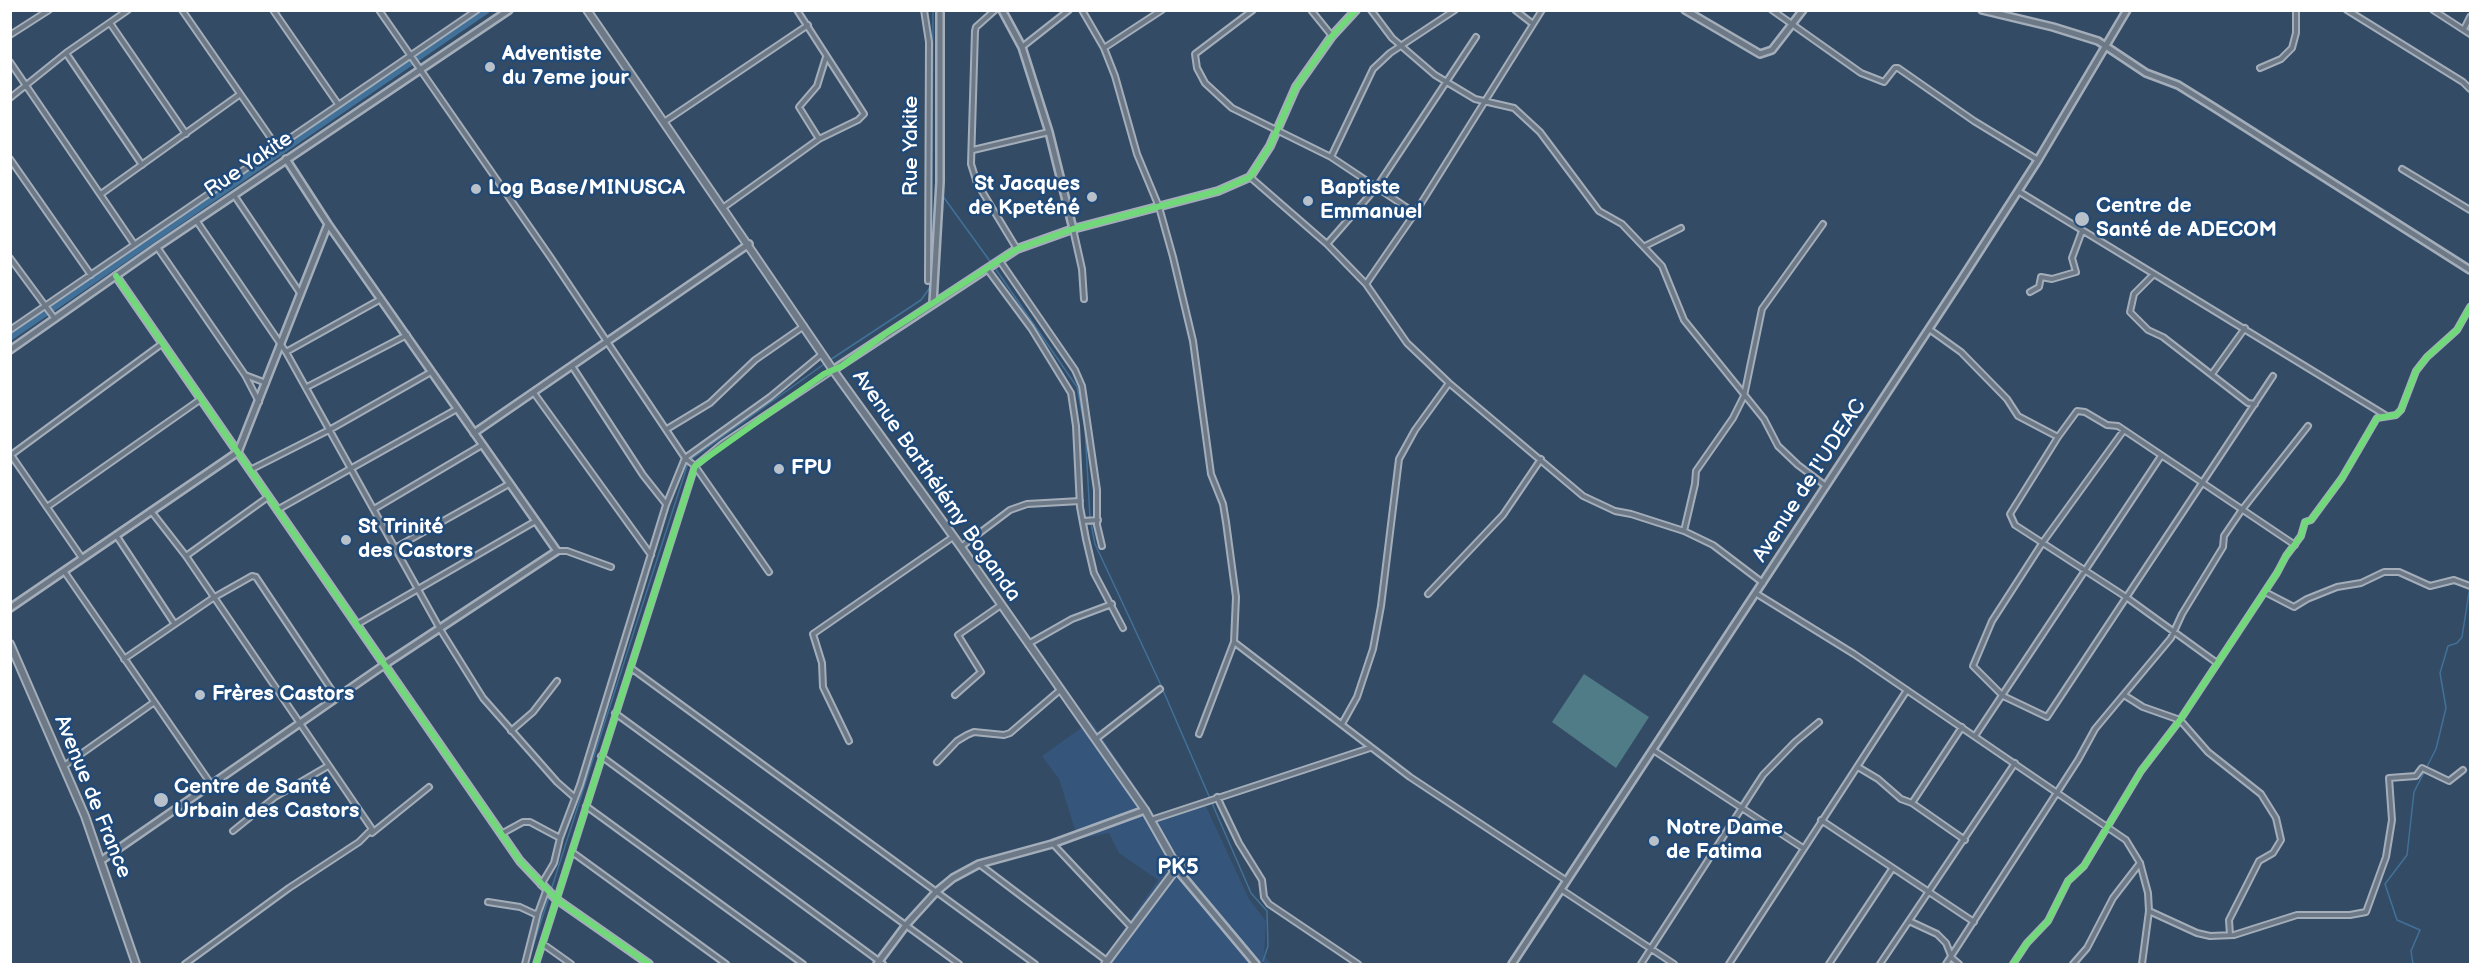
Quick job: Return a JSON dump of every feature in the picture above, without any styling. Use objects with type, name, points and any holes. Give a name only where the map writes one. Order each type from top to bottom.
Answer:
[{"type":"main road","name":"Avenue Barthélémy Boganda","points":[[587,10],[724,207],[832,368],[961,547],[1145,810],[1175,863],[1172,867],[1177,872]]},
{"type":"main road","name":"Avenue de France","points":[[10,644],[64,766],[102,860],[136,964]]},
{"type":"main road","points":[[1107,963],[1177,872]]},
{"type":"street","points":[[10,35],[49,10]]},
{"type":"street","points":[[10,98],[66,53],[128,10]]},
{"type":"street","points":[[182,10],[277,147]]},
{"type":"street","points":[[273,10],[338,104]]},
{"type":"street","points":[[379,10],[685,458],[695,466],[769,572]]},
{"type":"street","points":[[10,330],[477,10]]},
{"type":"street","name":"Rue Yakite","points":[[10,350],[196,220],[509,10]]},
{"type":"street","points":[[724,207],[819,139],[858,120],[864,114],[797,10]]},
{"type":"street","name":"Rue Yakite","points":[[924,10],[929,42],[928,281]]},
{"type":"street","points":[[933,303],[940,182],[940,10]]},
{"type":"street","points":[[995,10],[979,23],[975,31],[973,173],[1017,249]]},
{"type":"street","points":[[1002,10],[1022,47],[1049,132],[1079,252],[1084,299]]},
{"type":"street","points":[[1022,47],[1069,10]]},
{"type":"street","points":[[1082,10],[1104,48],[1115,76],[1137,154],[1159,207],[1193,341],[1207,450],[1226,522],[1236,597],[1234,642],[1199,734]]},
{"type":"street","points":[[1104,48],[1162,10]]},
{"type":"street","points":[[1311,10],[1332,36]]},
{"type":"street","points":[[536,964],[695,466],[722,444],[832,368],[1017,249],[1073,230],[1218,190],[1250,177],[1270,146],[1275,130],[1296,87],[1332,36],[1356,10]]},
{"type":"street","points":[[1371,10],[1416,61],[1474,99],[1510,106],[1519,111],[1540,132],[1599,211],[1622,224],[1662,266],[1684,321],[1764,419],[1778,446],[1798,465],[1827,486]]},
{"type":"street","points":[[1331,157],[1373,69],[1390,53],[1455,10]]},
{"type":"street","points":[[1515,10],[1533,24]]},
{"type":"street","points":[[1366,284],[1415,213],[1542,10]]},
{"type":"street","points":[[1685,10],[1760,54],[1772,50],[1803,10]]},
{"type":"street","points":[[1772,10],[1861,73],[1882,82],[1898,68],[1974,121],[2038,160]]},
{"type":"street","points":[[1982,10],[2087,36],[2106,46],[2146,73],[2178,85],[2470,270]]},
{"type":"street","name":"Avenue de I'UDEAC","points":[[1512,964],[1757,594],[2038,160],[2127,10]]},
{"type":"street","points":[[2260,68],[2281,59],[2292,48],[2296,33],[2296,10]]},
{"type":"street","points":[[2347,10],[2452,75],[2470,89]]},
{"type":"street","points":[[2433,10],[2470,34]]},
{"type":"street","points":[[1250,11],[1194,54],[1194,61],[1205,83],[1232,108],[1331,157],[1415,213]]},
{"type":"street","points":[[2464,29],[2470,17]]},
{"type":"street","points":[[110,23],[186,134]]},
{"type":"street","points":[[664,122],[808,25]]},
{"type":"street","points":[[1327,244],[1376,188],[1476,37]]},
{"type":"street","points":[[66,53],[142,165]]},
{"type":"street","points":[[819,139],[799,107],[817,86],[827,56]]},
{"type":"street","points":[[10,62],[134,244]]},
{"type":"street","points":[[101,194],[239,95]]},
{"type":"street","points":[[973,150],[1049,132]]},
{"type":"street","points":[[10,159],[91,275]]},
{"type":"street","points":[[286,159],[328,224],[382,298],[556,551]]},
{"type":"street","points":[[2402,169],[2470,210]]},
{"type":"street","points":[[1250,177],[1327,244],[1366,284],[1407,343],[1449,383],[1583,496],[1600,506],[1684,531],[1713,545],[1764,583]]},
{"type":"street","points":[[2018,191],[2245,328],[2385,416]]},
{"type":"street","points":[[234,195],[300,294]]},
{"type":"street","points":[[196,220],[282,345],[331,429],[440,629],[483,698],[557,782],[574,797]]},
{"type":"street","points":[[10,608],[150,510],[238,452],[328,224]]},
{"type":"street","points":[[1684,531],[1696,471],[1733,418],[1744,396],[1762,309],[1823,224]]},
{"type":"street","points":[[1645,246],[1681,228]]},
{"type":"street","points":[[2030,292],[2039,287],[2041,278],[2052,279],[2076,272],[2072,258],[2082,231]]},
{"type":"street","points":[[474,432],[749,244]]},
{"type":"street","points":[[157,247],[245,375],[259,403]]},
{"type":"street","points":[[10,258],[55,319]]},
{"type":"street","points":[[999,262],[1075,370],[1082,386],[1089,424],[1102,546]]},
{"type":"street","points":[[989,269],[1031,328],[1071,393],[1077,426],[1080,501],[1094,573],[1123,628]]},
{"type":"street","points":[[2153,274],[2134,294],[2130,312],[2148,330],[2163,337],[2170,345],[2212,374],[2247,403],[2255,404]]},
{"type":"street","points":[[116,276],[501,834],[541,886],[557,900],[649,964]]},
{"type":"street","points":[[286,352],[382,298]]},
{"type":"street","points":[[2013,964],[2048,921],[2068,881],[2084,867],[2141,771],[2180,720],[2265,592],[2301,536],[2305,522],[2311,520],[2342,478],[2377,418],[2396,416],[2401,410],[2416,371],[2427,357],[2457,330],[2470,307]]},
{"type":"street","points":[[667,429],[710,403],[755,360],[804,326]]},
{"type":"street","points":[[2212,374],[2245,328]]},
{"type":"street","points":[[1929,329],[1961,352],[2007,399],[2018,416],[2058,437]]},
{"type":"street","points":[[307,387],[407,335]]},
{"type":"street","points":[[82,558],[11,455],[163,343]]},
{"type":"street","points":[[541,886],[554,863],[666,505],[685,458],[824,355]]},
{"type":"street","points":[[572,366],[643,475],[666,505]]},
{"type":"street","points":[[250,470],[331,429],[432,372]]},
{"type":"street","points":[[245,375],[267,383]]},
{"type":"street","points":[[2124,430],[2043,542],[1985,633],[1973,666],[2003,696],[2047,717],[2204,484],[2272,376]]},
{"type":"street","points":[[1342,724],[1357,697],[1373,649],[1381,606],[1399,459],[1415,430],[1449,383]]},
{"type":"street","points":[[534,393],[651,556]]},
{"type":"street","points":[[47,507],[201,399]]},
{"type":"street","points":[[277,510],[458,408]]},
{"type":"street","points":[[2217,663],[2126,597],[2014,525],[2010,514],[2058,437],[2080,410],[2124,430],[2241,511],[2295,545]]},
{"type":"street","points":[[1946,964],[2058,792],[2095,729],[2171,638],[2223,547],[2224,536],[2308,426]]},
{"type":"street","points":[[374,509],[482,445]]},
{"type":"street","points":[[1975,736],[2161,456]]},
{"type":"street","points":[[1428,594],[1503,515],[1541,459]]},
{"type":"street","points":[[394,548],[509,483]]},
{"type":"street","points":[[186,556],[268,497]]},
{"type":"street","points":[[961,547],[1010,510],[1028,504],[1080,501]]},
{"type":"street","points":[[150,510],[186,556],[299,725],[370,825],[371,833]]},
{"type":"street","points":[[1083,521],[1098,520]]},
{"type":"street","points":[[356,625],[534,522]]},
{"type":"street","points":[[116,534],[174,624]]},
{"type":"street","points":[[849,741],[823,687],[822,663],[813,634],[953,536]]},
{"type":"street","points":[[102,860],[384,665],[556,551],[567,551],[611,567]]},
{"type":"street","points":[[64,571],[211,784]]},
{"type":"street","points":[[2265,592],[2294,608],[2307,599],[2337,587],[2361,583],[2384,572],[2399,572],[2430,586],[2454,580],[2470,586]]},
{"type":"street","points":[[124,659],[213,598],[249,578],[256,577],[338,698]]},
{"type":"street","points":[[1757,594],[1907,690],[2109,826],[2132,847],[2140,863],[2148,893],[2149,911],[2142,964]]},
{"type":"street","points":[[1027,644],[1072,619],[1112,604]]},
{"type":"street","points":[[955,695],[981,672],[958,635],[1001,605]]},
{"type":"street","points":[[1234,642],[1410,777],[1568,881]]},
{"type":"street","points":[[631,668],[1035,964]]},
{"type":"street","points":[[511,731],[533,712],[557,681]]},
{"type":"street","points":[[1095,740],[1160,689]]},
{"type":"street","points":[[938,762],[957,741],[974,732],[1004,735],[1010,733],[1060,690]]},
{"type":"street","points":[[1729,964],[1907,690]]},
{"type":"street","points":[[2124,695],[2143,707],[2180,720],[2208,752],[2260,794],[2277,818],[2281,840],[2273,853],[2259,861],[2229,920],[2230,936]]},
{"type":"street","points":[[64,766],[153,703]]},
{"type":"street","points":[[615,713],[959,964]]},
{"type":"street","points":[[1641,964],[1763,775],[1795,742],[1819,722]]},
{"type":"street","points":[[1912,803],[1962,727]]},
{"type":"street","points":[[1151,820],[1371,748]]},
{"type":"street","points":[[1653,750],[1803,848]]},
{"type":"street","points":[[601,756],[880,964],[906,925],[952,878],[978,864],[1052,843],[1145,810]]},
{"type":"street","points":[[1880,964],[2015,763]]},
{"type":"street","points":[[232,831],[275,797],[328,766]]},
{"type":"street","points":[[1858,767],[1878,779],[1901,799],[1912,803],[1965,840]]},
{"type":"street","points":[[2149,911],[2197,933],[2230,936],[2297,915],[2350,915],[2366,912],[2386,857],[2392,820],[2389,777],[2416,777],[2424,769],[2450,781],[2463,770]]},
{"type":"street","points":[[185,964],[289,888],[371,833],[429,787]]},
{"type":"street","points":[[1216,797],[1239,843],[1262,880],[1264,897],[1269,904],[1358,964]]},
{"type":"street","points":[[586,806],[803,964]]},
{"type":"street","points":[[1821,820],[1974,922]]},
{"type":"street","points":[[501,834],[523,822],[530,822],[560,838]]},
{"type":"street","points":[[1052,843],[1133,929]]},
{"type":"street","points":[[572,852],[726,964]]},
{"type":"street","points":[[2073,964],[2087,948],[2114,898],[2140,863]]},
{"type":"street","points":[[978,864],[1107,963]]},
{"type":"street","points":[[1829,964],[1893,868]]},
{"type":"street","points":[[1177,872],[1256,964]]},
{"type":"street","points":[[1562,890],[1674,964]]},
{"type":"street","points":[[525,964],[546,891]]},
{"type":"street","points":[[488,902],[538,913]]},
{"type":"street","points":[[1909,921],[1937,934],[1946,943],[1952,958],[1959,964]]},
{"type":"street","points":[[543,944],[571,964]]},
{"type":"shaded area","points":[[1091,721],[1155,816],[1203,800],[1249,899],[1266,921],[1264,956],[1271,964],[1100,964],[1158,880],[1119,853],[1109,833],[1078,839],[1059,779],[1042,756]]},
{"type":"green space","points":[[1584,674],[1649,717],[1616,768],[1552,722]]},
{"type":"waterway","points":[[10,336],[485,10]]},
{"type":"waterway","points":[[830,360],[921,300],[931,286],[933,10]]},
{"type":"waterway","points":[[942,195],[992,264]]},
{"type":"waterway","points":[[995,268],[1077,387],[1085,428],[1090,518]]},
{"type":"waterway","points":[[551,890],[687,466],[693,458],[827,362]]},
{"type":"waterway","points":[[1091,523],[1095,544],[1159,681],[1251,893],[1267,911],[1268,946],[1263,961]]},
{"type":"waterway","points":[[2413,964],[2411,951],[2420,930],[2397,920],[2385,884],[2407,855],[2414,792],[2436,749],[2446,708],[2440,673],[2448,646],[2457,643],[2462,637],[2470,586]]},
{"type":"waterway","points":[[528,961],[550,894]]},
{"type":"cycle path","points":[[536,964],[695,466],[824,374],[842,366],[885,334],[1017,249],[1073,229],[1218,191],[1250,177],[1270,146],[1296,87],[1332,36],[1356,10]]},
{"type":"cycle path","points":[[116,276],[520,861],[556,899],[649,964]]},
{"type":"cycle path","points":[[2013,964],[2027,943],[2048,921],[2068,881],[2084,866],[2141,771],[2180,720],[2277,573],[2301,536],[2305,522],[2311,520],[2342,478],[2377,418],[2396,415],[2401,410],[2416,371],[2427,357],[2457,330],[2470,307]]},
{"type":"place","name":"Adventiste du 7eme jour","points":[[490,67]]},
{"type":"place","name":"Log Base/MINUSCA","points":[[476,189]]},
{"type":"place","name":"St Jacques de Kpeténé","points":[[1092,197]]},
{"type":"place","name":"Baptiste Emmanuel","points":[[1308,201]]},
{"type":"place","name":"Centre de Santé de ADECOM","points":[[2082,219]]},
{"type":"place","name":"FPU","points":[[779,469]]},
{"type":"place","name":"St Trinité des Castors","points":[[346,540]]},
{"type":"place","name":"Frères Castors","points":[[200,695]]},
{"type":"place","name":"Centre de Santé Urbain des Castors","points":[[161,800]]},
{"type":"place","name":"Notre Dame de Fatima","points":[[1654,841]]},
{"type":"district","name":"PK5","points":[[1178,868]]}]
